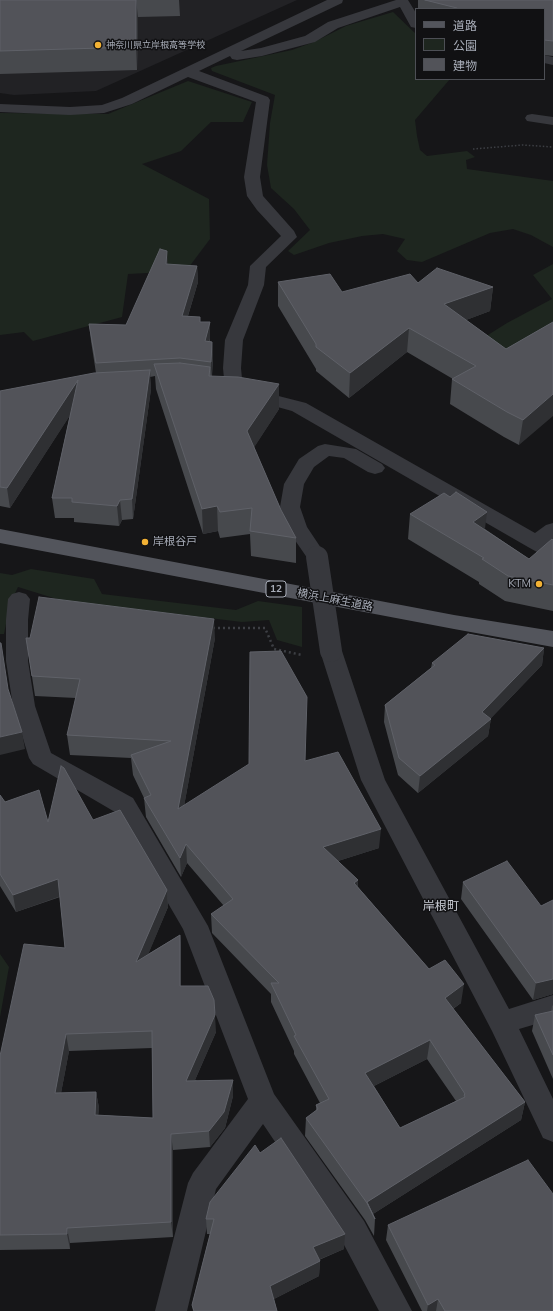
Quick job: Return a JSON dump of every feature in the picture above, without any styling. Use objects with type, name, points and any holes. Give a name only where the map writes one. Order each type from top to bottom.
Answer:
[{"type":"main road","name":"横浜上麻生道路","points":[[0,536],[439,619],[553,639]]},
{"type":"street","points":[[0,108],[70,111],[104,109],[127,101],[337,0]]},
{"type":"street","points":[[218,57],[262,52],[310,39],[333,25],[402,1],[415,22]]},
{"type":"street","points":[[188,72],[263,100],[252,176],[255,196],[289,237],[258,266],[256,285],[234,340],[232,368],[226,388],[299,406],[553,552]]},
{"type":"street","points":[[440,488],[414,490],[350,453],[325,450],[306,463],[294,484],[290,507],[297,528],[317,556],[333,655],[373,780],[502,1023],[553,1129]]},
{"type":"street","points":[[535,542],[553,530]]},
{"type":"street","points":[[19,599],[17,620],[17,662],[24,706],[41,758],[124,805],[195,926],[263,1101],[353,1231],[396,1311]]},
{"type":"street","points":[[502,1023],[553,1007]]},
{"type":"street","points":[[171,1311],[203,1183],[263,1101]]},
{"type":"path","points":[[473,149],[523,145],[553,147]]},
{"type":"path","points":[[211,628],[265,628],[274,649],[322,659],[333,655]]},
{"type":"shaded area","name":"神奈川県立岸根高等学校","points":[[0,0],[297,0],[96,91],[14,95],[0,93]]},
{"type":"green space","points":[[393,12],[415,33],[415,80],[449,80],[415,120],[420,150],[427,156],[467,151],[475,157],[466,160],[467,169],[553,181],[553,247],[531,235],[513,229],[490,233],[422,262],[407,260],[397,251],[405,239],[383,234],[362,236],[329,243],[294,255],[288,251],[310,230],[294,209],[271,188],[267,165],[270,123],[275,95],[212,71],[211,68],[292,50],[314,42],[346,26]]},
{"type":"green space","points":[[188,81],[252,102],[243,122],[211,122],[181,151],[142,164],[209,199],[210,239],[186,271],[128,274],[122,317],[33,341],[24,332],[0,335],[0,113],[108,114]]},
{"type":"green space","points":[[553,264],[553,331],[491,365],[464,350],[507,323],[552,299],[533,275]]},
{"type":"green space","points":[[31,569],[94,579],[102,594],[236,610],[258,601],[302,607],[302,647],[277,640],[269,620],[242,622],[60,600],[18,587],[10,604],[4,634],[0,634],[0,573],[12,575]]},
{"type":"green space","points":[[0,954],[9,967],[0,1017]]},
{"type":"building","points":[[0,0],[136,0],[136,47],[0,51]]},
{"type":"building","points":[[425,0],[553,0],[553,41],[545,40],[545,8],[457,8]]},
{"type":"building","points":[[160,249],[167,251],[166,264],[197,266],[182,316],[200,317],[200,322],[210,322],[205,341],[212,342],[211,362],[180,358],[96,363],[89,324],[126,325]]},
{"type":"building","points":[[437,268],[493,287],[444,304],[506,349],[553,322],[553,394],[523,420],[452,379],[476,366],[409,328],[350,373],[316,347],[316,344],[278,282],[330,274],[342,292],[410,274],[418,283]]},
{"type":"building","points":[[180,363],[210,367],[209,376],[238,377],[279,384],[247,431],[281,510],[296,538],[250,531],[252,508],[220,512],[217,506],[202,509],[154,364]]},
{"type":"building","points":[[150,370],[132,499],[120,500],[117,506],[72,502],[72,498],[52,498],[78,380],[7,488],[0,487],[0,391],[94,373]]},
{"type":"building","points":[[456,492],[487,512],[473,522],[529,559],[552,539],[553,585],[508,576],[482,559],[484,558],[410,514],[444,493],[450,497]]},
{"type":"building","points":[[39,597],[214,619],[178,809],[249,764],[250,652],[281,651],[307,697],[305,761],[338,752],[381,829],[323,847],[358,880],[354,883],[429,969],[445,960],[464,984],[445,998],[525,1102],[367,1202],[375,1219],[367,1203],[306,1118],[318,1109],[316,1105],[329,1099],[294,1036],[296,1035],[271,983],[279,983],[211,914],[233,899],[186,844],[180,858],[144,798],[151,795],[131,755],[171,741],[67,735],[80,679],[32,676],[26,638],[30,638]],"holes":[[[430,1040],[465,1094],[465,1097],[400,1128],[365,1073]]]},
{"type":"building","points":[[468,634],[544,648],[482,712],[491,719],[420,776],[399,758],[385,705],[435,665],[432,663]]},
{"type":"building","points":[[0,643],[8,689],[22,732],[0,737]]},
{"type":"building","points":[[61,766],[64,768],[93,820],[120,810],[167,890],[136,962],[180,935],[180,986],[208,986],[214,1000],[215,1015],[186,1081],[233,1080],[224,1112],[209,1131],[171,1134],[171,1222],[67,1228],[67,1234],[0,1235],[0,1056],[24,944],[65,948],[58,879],[13,895],[0,874],[0,795],[5,802],[39,790],[48,822]],"holes":[[[152,1031],[153,1118],[95,1115],[96,1092],[55,1093],[66,1034]]]},
{"type":"building","points":[[507,861],[541,906],[553,900],[553,979],[536,983],[463,882]]},
{"type":"building","points":[[553,1011],[553,1055],[535,1015]]},
{"type":"building","points":[[281,1138],[345,1234],[313,1247],[320,1261],[270,1286],[277,1311],[194,1311],[192,1305],[214,1219],[206,1219],[210,1202],[255,1145],[260,1153]]},
{"type":"building","points":[[528,1160],[553,1194],[553,1311],[445,1311],[438,1299],[428,1305],[388,1225]]},
{"type":"place","name":"神奈川県立岸根高等学校","points":[[98,45]]},
{"type":"place","name":"岸根谷戸","points":[[145,542]]},
{"type":"place","name":"KTM","points":[[539,584]]},
{"type":"district","name":"岸根町","points":[[441,906]]}]
